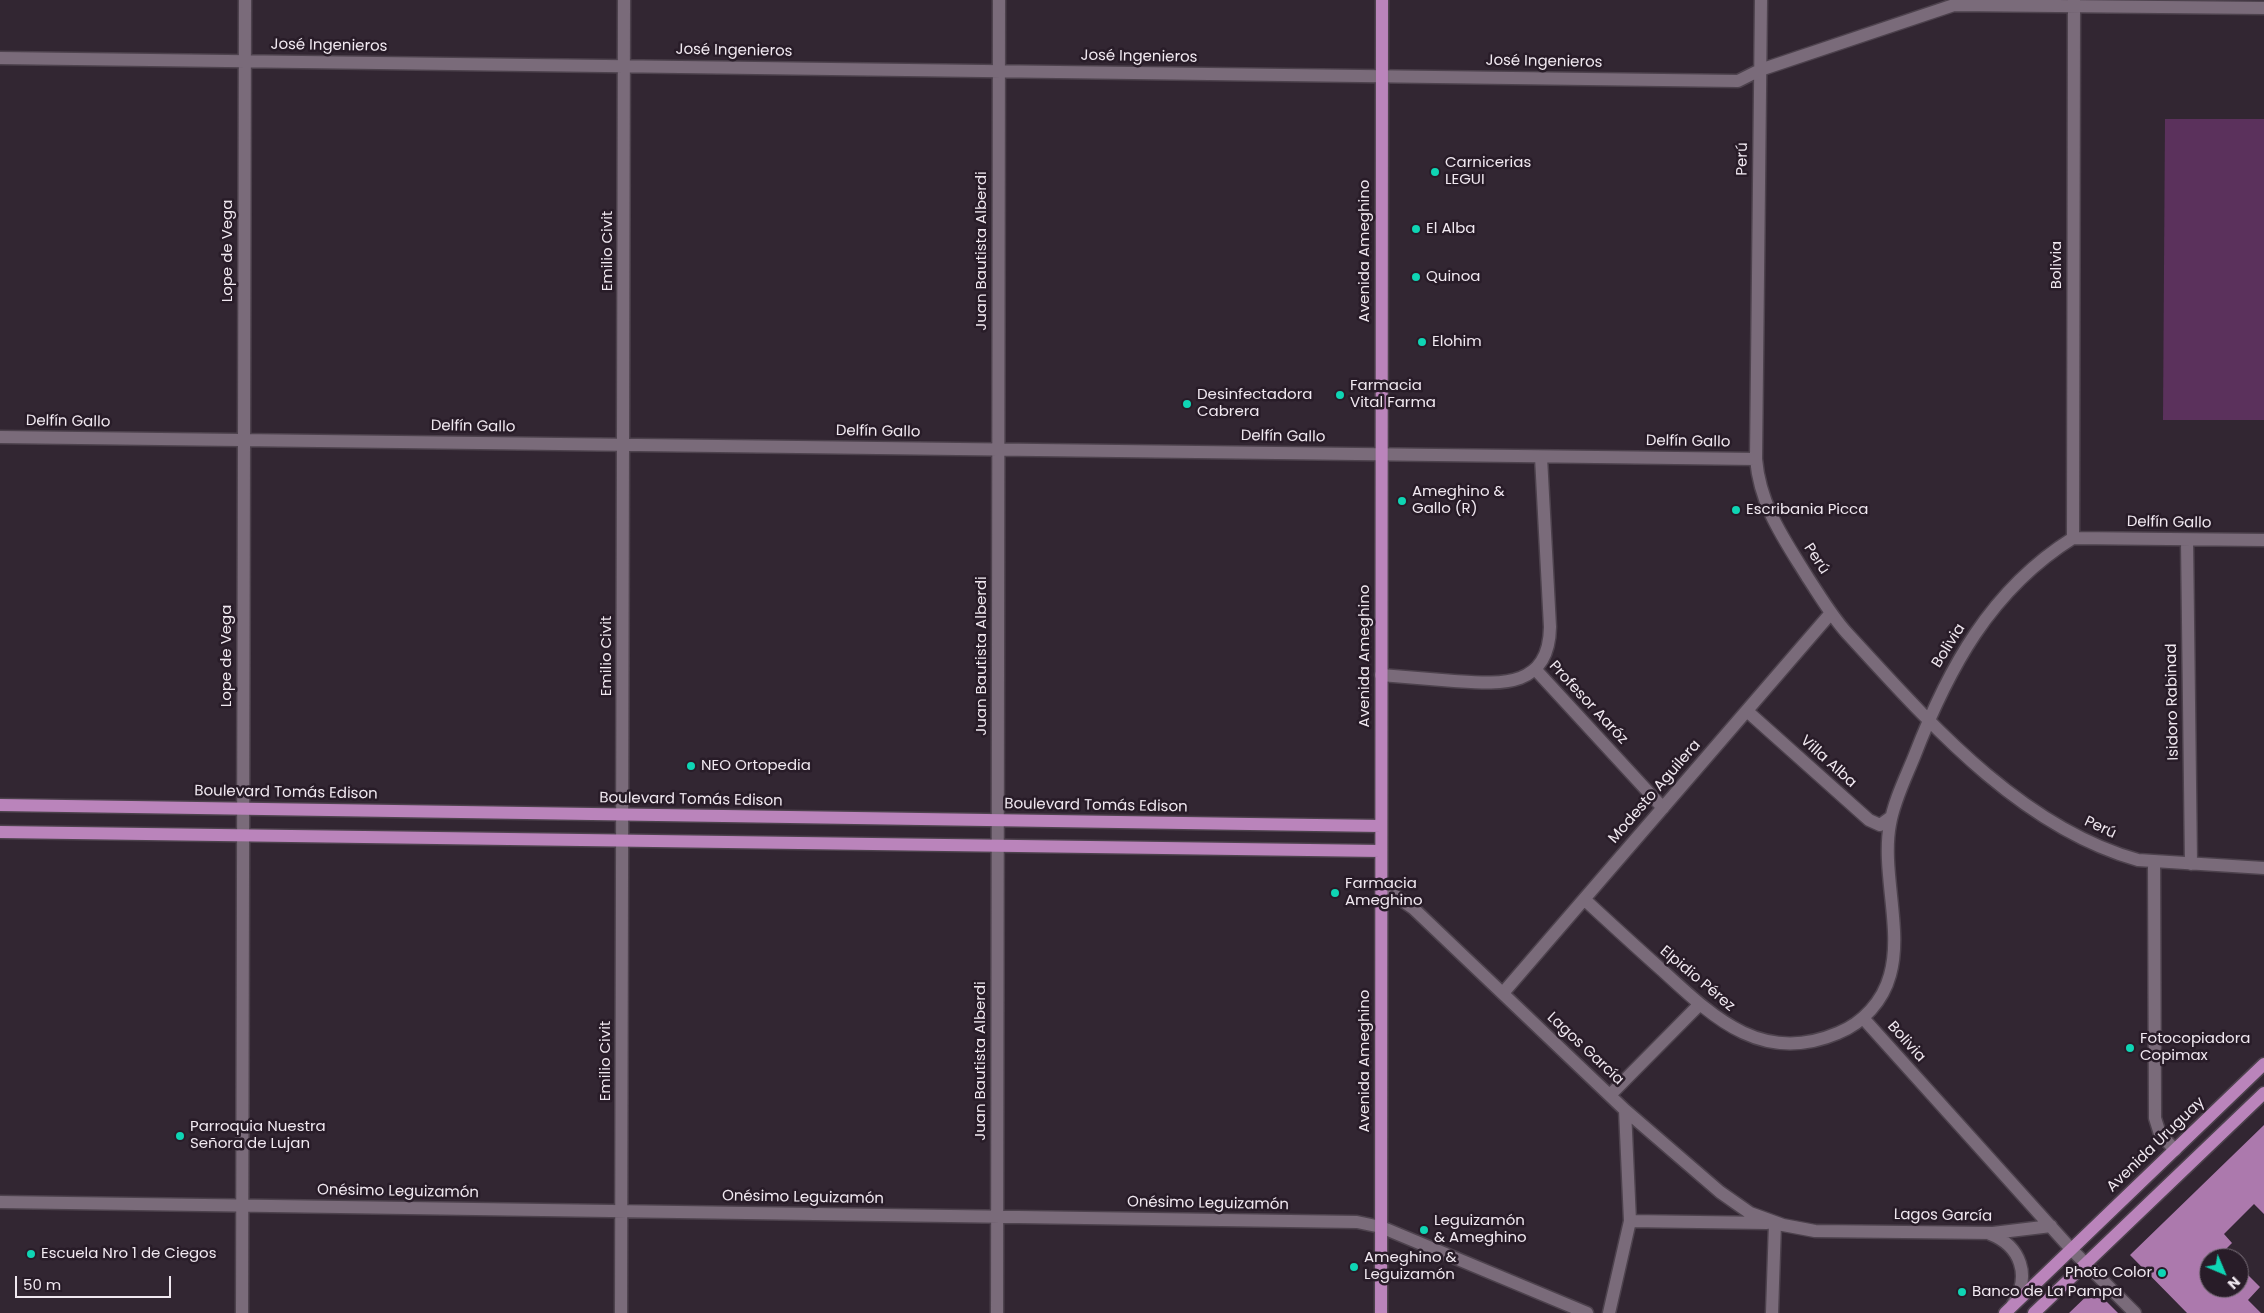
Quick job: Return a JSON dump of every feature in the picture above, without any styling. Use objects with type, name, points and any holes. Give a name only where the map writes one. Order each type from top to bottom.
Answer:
[{"type":"main road","name":"Avenida Ameghino","points":[[1381,1313],[1382,0]]},
{"type":"main road","name":"Boulevard Tomás Edison","points":[[0,805],[1381,826]]},
{"type":"main road","points":[[0,832],[1381,851]]},
{"type":"main road","name":"Avenida Uruguay","points":[[2007,1312],[2264,1064]]},
{"type":"main road","points":[[2034,1313],[2264,1093]]},
{"type":"street","name":"Lope de Vega","points":[[242,1313],[245,0]]},
{"type":"street","name":"Emilio Civit","points":[[621,1313],[624,0]]},
{"type":"street","name":"Juan Bautista Alberdi","points":[[997,1313],[999,0]]},
{"type":"street","name":"Perú","points":[[1761,0],[1756,459],[1758,482],[1772,519],[1831,613],[1846,632],[1979,768],[2046,817],[2100,847],[2138,860],[2264,868]]},
{"type":"street","name":"José Ingenieros","points":[[0,58],[1738,82],[1760,70],[1954,6],[2074,3],[2264,8]]},
{"type":"street","name":"Bolivia","points":[[2074,3],[2073,538],[2027,572],[1987,617],[1954,667],[1929,719],[1891,817],[1888,838],[1893,949],[1892,967],[1882,994],[1863,1018],[2071,1249],[2135,1313]]},
{"type":"street","name":"Delfín Gallo","points":[[0,437],[1756,459]]},
{"type":"street","name":"Profesor Aaróz","points":[[1541,456],[1550,634],[1546,650],[1535,669],[1663,808]]},
{"type":"street","name":"Delfín Gallo","points":[[2073,538],[2264,540]]},
{"type":"street","name":"Isidoro Rabinad","points":[[2187,540],[2191,864]]},
{"type":"street","name":"Modesto Aguilera","points":[[1503,993],[1831,613]]},
{"type":"street","points":[[1381,676],[1498,684],[1522,678],[1535,669]]},
{"type":"street","name":"Villa Alba","points":[[1746,711],[1869,820],[1880,824],[1891,817]]},
{"type":"street","points":[[2154,862],[2155,1118],[2158,1131],[2175,1150]]},
{"type":"street","name":"Lagos García","points":[[1381,886],[1406,902],[1626,1110],[1726,1198],[1750,1213],[1775,1223],[1815,1231],[2009,1232],[2051,1226]]},
{"type":"street","name":"Elpidio Pérez","points":[[1584,899],[1699,1005],[1743,1034],[1764,1041],[1799,1044],[1822,1039],[1844,1031],[1863,1018]]},
{"type":"street","points":[[1610,1095],[1699,1005]]},
{"type":"street","points":[[1609,1313],[1630,1221],[1626,1110]]},
{"type":"street","name":"Onésimo Leguizamón","points":[[0,1202],[1349,1222],[1381,1227],[1587,1313]]},
{"type":"street","name":"Lagos García","points":[[1630,1221],[1775,1223]]},
{"type":"street","points":[[1772,1313],[1775,1223]]},
{"type":"street","points":[[1985,1232],[2002,1240],[2011,1247],[2018,1256],[2022,1268],[2022,1287],[2007,1312]]},
{"type":"shaded area","points":[[2165,119],[2264,119],[2264,420],[2163,420]]},
{"type":"building","points":[[2264,1125],[2264,1214],[2254,1204],[2224,1234],[2232,1243],[2227,1248],[2199,1248],[2199,1298],[2249,1298],[2249,1276],[2260,1287],[2248,1300],[2261,1313],[2187,1313],[2130,1255]]},
{"type":"building","points":[[2094,1289],[2118,1313],[2069,1313]]},
{"type":"place","name":"Carnicerias LEGUI","points":[[1435,172]]},
{"type":"place","name":"El Alba","points":[[1416,229]]},
{"type":"place","name":"Quinoa","points":[[1416,277]]},
{"type":"place","name":"Elohim","points":[[1422,342]]},
{"type":"place","name":"Farmacia Vital Farma","points":[[1340,395]]},
{"type":"place","name":"Desinfectadora Cabrera","points":[[1187,404]]},
{"type":"place","name":"Ameghino & Gallo (R)","points":[[1402,501]]},
{"type":"place","name":"Escribania Picca","points":[[1736,510]]},
{"type":"place","name":"NEO Ortopedia","points":[[691,766]]},
{"type":"place","name":"Farmacia Ameghino","points":[[1335,893]]},
{"type":"place","name":"Fotocopiadora Copimax","points":[[2130,1048]]},
{"type":"place","name":"Parroquia Nuestra Señora de Lujan","points":[[180,1136]]},
{"type":"place","name":"Leguizamón & Ameghino","points":[[1424,1230]]},
{"type":"place","name":"Escuela Nro 1 de Ciegos","points":[[31,1254]]},
{"type":"place","name":"Ameghino & Leguizamón","points":[[1354,1267]]},
{"type":"place","name":"Photo Color","points":[[2162,1273]]},
{"type":"place","name":"Banco de La Pampa","points":[[1962,1292]]}]
